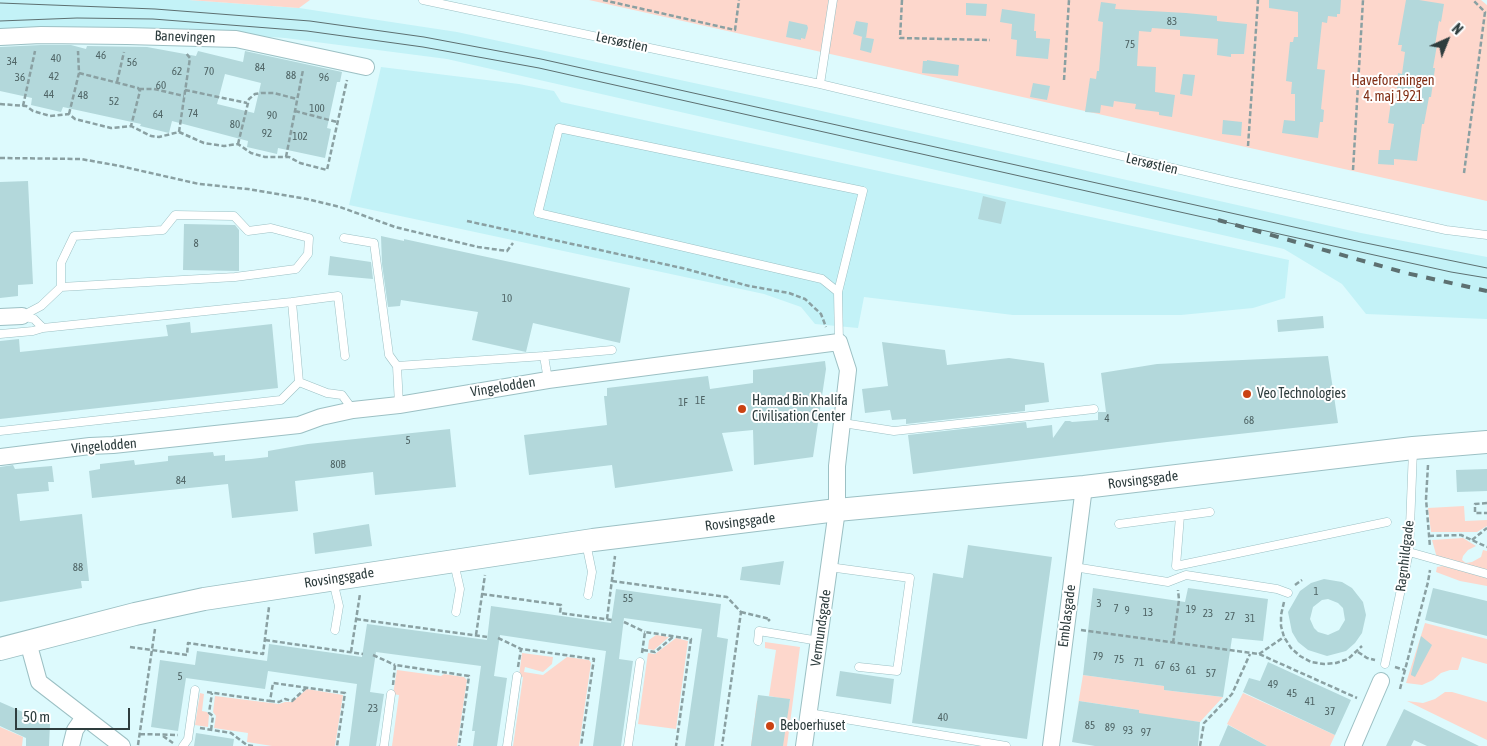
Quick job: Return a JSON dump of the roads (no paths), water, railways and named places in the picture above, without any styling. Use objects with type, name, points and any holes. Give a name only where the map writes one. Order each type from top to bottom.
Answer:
[{"type":"street","name":"Banevingen","points":[[0,37],[81,35],[236,39],[363,66]]},
{"type":"street","points":[[0,317],[22,316]]},
{"type":"street","points":[[834,342],[848,370],[837,466],[838,510]]},
{"type":"street","name":"Vingelodden","points":[[0,458],[90,446],[113,446],[300,425],[321,417],[353,410],[548,380],[834,342]]},
{"type":"street","name":"Rovsingsgade","points":[[0,649],[204,598],[618,536],[838,510],[1084,487],[1413,448],[1487,442]]},
{"type":"street","name":"Emblasgade","points":[[1051,746],[1084,487]]},
{"type":"street","name":"Vermundsgade","points":[[804,746],[838,510]]},
{"type":"street","points":[[28,642],[38,682],[122,746]]},
{"type":"street","points":[[1353,746],[1381,682]]},
{"type":"street","points":[[71,746],[75,730],[84,717]]},
{"type":"lane","name":"Lersøstien","points":[[424,0],[820,84],[1227,182],[1446,230],[1487,235]]},
{"type":"lane","points":[[820,84],[833,0]]},
{"type":"lane","points":[[834,342],[838,292],[863,192],[559,128],[538,214],[822,279],[838,292]]},
{"type":"lane","points":[[22,316],[41,306],[61,287],[235,277],[296,268],[308,254],[309,238],[271,228],[248,231],[234,216],[175,215],[163,230],[74,236],[61,262],[61,287]]},
{"type":"lane","points":[[344,238],[374,243],[389,355],[397,366],[399,404]]},
{"type":"lane","points":[[0,334],[338,296],[345,356]]},
{"type":"lane","points":[[292,302],[299,382]]},
{"type":"lane","points":[[22,316],[34,319],[44,328]]},
{"type":"lane","points":[[397,366],[612,350]]},
{"type":"lane","points":[[544,356],[548,380]]},
{"type":"lane","points":[[299,382],[328,393],[342,395],[353,410]]},
{"type":"lane","points":[[0,431],[281,400],[299,382]]},
{"type":"lane","points":[[843,423],[894,431],[1094,409]]},
{"type":"lane","name":"Ragnhildgade","points":[[1386,664],[1409,552],[1413,448]]},
{"type":"lane","points":[[1119,524],[1210,512]]},
{"type":"lane","points":[[1176,579],[1180,516]]},
{"type":"lane","points":[[1176,566],[1387,522]]},
{"type":"lane","points":[[586,541],[592,572],[588,596]]},
{"type":"lane","points":[[1409,552],[1487,574]]},
{"type":"lane","points":[[454,561],[460,589],[456,612]]},
{"type":"lane","points":[[829,567],[910,578],[898,671],[860,667]]},
{"type":"lane","points":[[1074,567],[1168,582],[1186,575],[1278,589],[1288,593]]},
{"type":"lane","points":[[333,579],[339,606],[335,630]]},
{"type":"lane","points":[[758,641],[759,631],[819,640]]},
{"type":"lane","points":[[628,746],[640,662]]},
{"type":"lane","points":[[507,746],[517,676]]},
{"type":"lane","points":[[183,746],[188,739],[190,731],[195,690]]},
{"type":"lane","points":[[384,746],[391,694]]},
{"type":"lane","points":[[809,713],[1006,746]]},
{"type":"tram line","points":[[0,3],[155,9],[310,21],[424,37],[541,59],[1361,242],[1487,268]]},
{"type":"tram line","points":[[0,21],[77,18],[153,19],[307,31],[423,47],[539,68],[1171,210],[1451,272],[1487,278]]},
{"type":"railway","points":[[1218,220],[1406,273],[1487,291]]},
{"type":"place","name":"Veo Technologies","points":[[1247,394]]},
{"type":"place","name":"Hamad Bin Khalifa Civilisation Center","points":[[742,409]]},
{"type":"place","name":"Beboerhuset","points":[[770,726]]},
{"type":"park label","name":"Haveforeningen 4. maj 1921","points":[[1393,89]]}]
